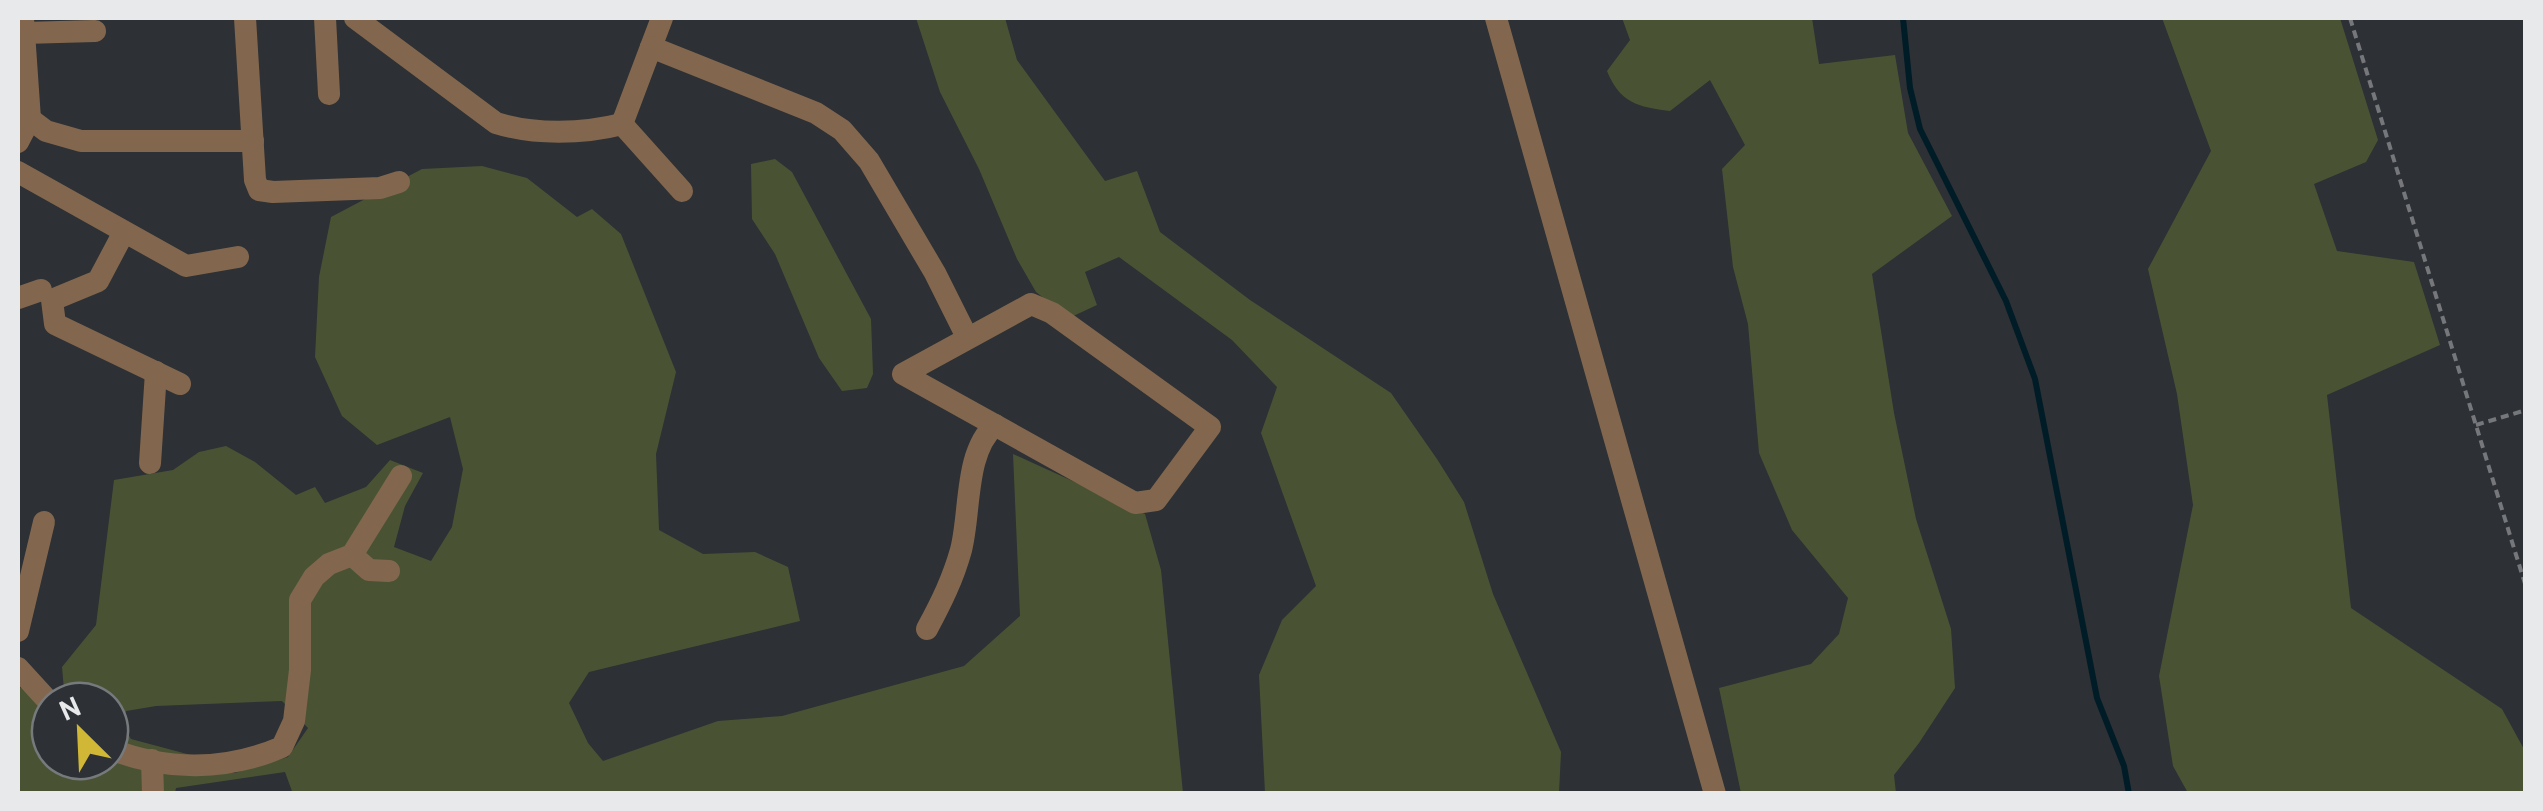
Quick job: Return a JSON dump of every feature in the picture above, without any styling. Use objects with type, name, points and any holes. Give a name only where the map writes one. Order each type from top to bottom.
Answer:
[{"type":"street","points":[[245,18],[255,180],[259,190],[380,188],[399,182]]},
{"type":"street","points":[[325,18],[329,94]]},
{"type":"street","points":[[355,18],[496,122],[520,130],[622,124]]},
{"type":"street","points":[[622,124],[662,18]]},
{"type":"street","points":[[1496,18],[1716,794]]},
{"type":"street","points":[[18,142],[26,111],[23,25],[95,31]]},
{"type":"street","points":[[651,47],[816,112],[842,130],[869,161],[935,273],[967,338]]},
{"type":"street","points":[[26,111],[46,131],[82,140],[253,141]]},
{"type":"street","points":[[622,124],[682,191]]},
{"type":"street","points":[[18,172],[186,266],[238,257]]},
{"type":"street","points":[[124,232],[98,281],[52,300],[55,324],[180,384]]},
{"type":"street","points":[[18,298],[42,290]]},
{"type":"street","points":[[1031,304],[1052,313],[1210,427],[1156,500],[1135,503],[902,374],[967,338],[1031,304]]},
{"type":"street","points":[[150,463],[156,372]]},
{"type":"street","points":[[927,629],[950,585],[962,546],[980,438],[994,425]]},
{"type":"street","points":[[130,756],[218,767],[252,760],[282,747],[294,722],[300,670],[300,600],[314,577],[329,564],[352,556],[401,476]]},
{"type":"street","points":[[18,631],[44,522]]},
{"type":"street","points":[[352,556],[369,570],[389,571]]},
{"type":"street","points":[[152,760],[153,794]]},
{"type":"path","points":[[2350,18],[2526,587]]},
{"type":"path","points":[[2476,425],[2526,410]]},
{"type":"green space","points":[[916,18],[1005,18],[1017,60],[1105,181],[1137,171],[1160,232],[1250,300],[1391,393],[1464,502],[1493,594],[1561,752],[1559,793],[1265,793],[1259,675],[1282,620],[1316,586],[1261,433],[1277,387],[1232,340],[1119,257],[1085,272],[1097,305],[1069,318],[1036,292],[940,92]]},
{"type":"green space","points":[[1622,18],[1812,18],[1819,64],[1895,55],[1908,133],[1952,216],[1872,274],[1916,519],[1951,629],[1955,688],[1894,775],[1896,793],[1741,793],[1719,688],[1811,664],[1839,634],[1848,598],[1792,530],[1759,453],[1748,324],[1733,267],[1722,169],[1745,145],[1710,80],[1670,111],[1648,108],[1624,97],[1607,71],[1630,40]]},
{"type":"green space","points":[[2162,18],[2340,18],[2378,140],[2366,162],[2314,184],[2337,251],[2414,262],[2440,345],[2327,395],[2351,608],[2502,709],[2525,751],[2525,793],[2188,793],[2173,766],[2159,676],[2193,505],[2177,394],[2148,269],[2211,151]]},
{"type":"green space","points":[[775,159],[792,172],[871,319],[873,374],[867,388],[842,391],[819,358],[775,254],[752,219],[751,164]]},
{"type":"green space","points":[[482,166],[527,178],[577,217],[592,209],[621,234],[676,372],[656,454],[659,530],[703,554],[755,552],[788,567],[800,621],[589,672],[569,703],[588,743],[603,761],[718,721],[782,716],[964,666],[1020,616],[1013,454],[1145,514],[1161,570],[1183,793],[293,794],[285,772],[160,793],[159,769],[235,773],[288,757],[308,728],[282,701],[130,710],[130,681],[63,681],[62,667],[96,625],[114,480],[173,470],[199,452],[226,446],[255,462],[296,495],[315,487],[325,503],[366,487],[390,460],[423,473],[405,506],[394,547],[431,561],[452,527],[463,469],[450,417],[377,445],[342,416],[315,357],[319,277],[331,217],[422,169]]},
{"type":"green space","points":[[18,687],[30,694],[30,781],[130,781],[130,764],[144,768],[145,793],[18,793]]},
{"type":"green space","points":[[130,737],[202,758],[130,748]]},
{"type":"waterway","points":[[1903,18],[1910,88],[1920,129],[2006,301],[2035,379],[2097,698],[2124,766],[2129,794]]}]
